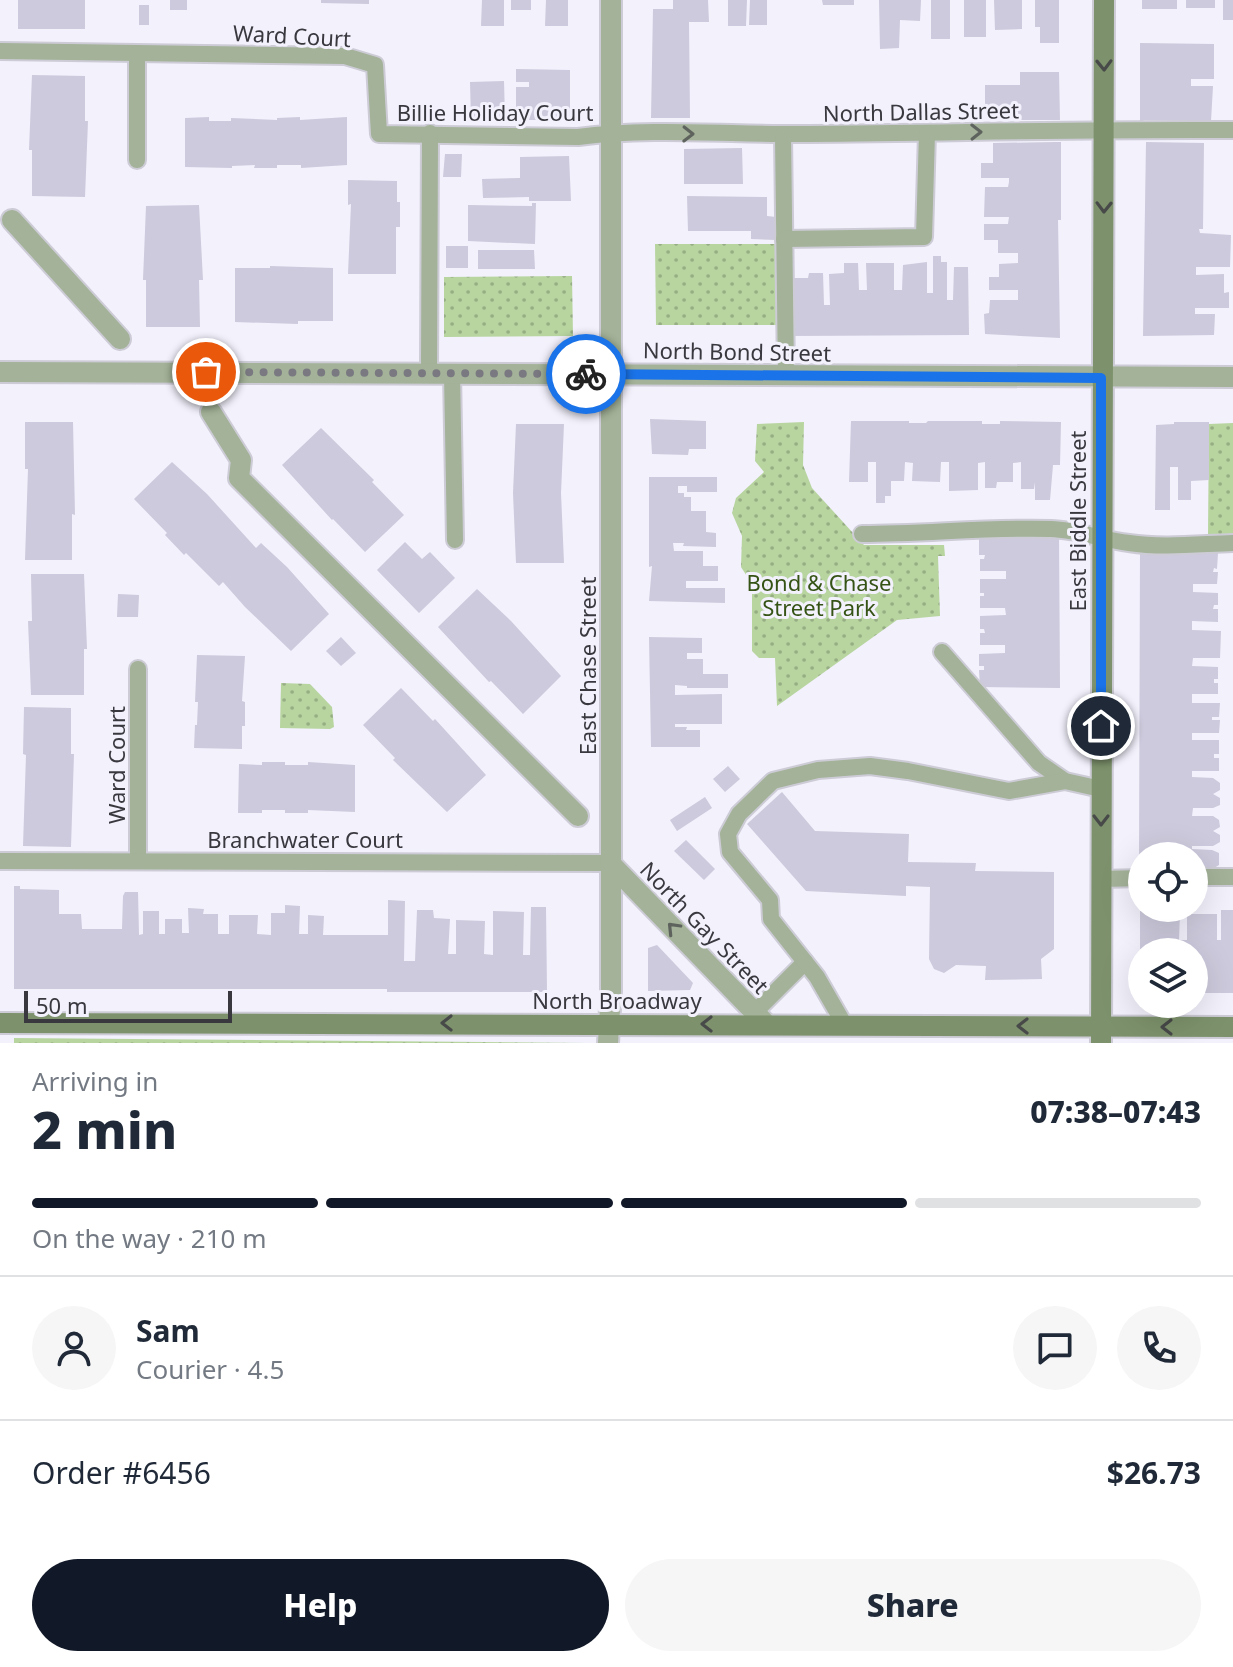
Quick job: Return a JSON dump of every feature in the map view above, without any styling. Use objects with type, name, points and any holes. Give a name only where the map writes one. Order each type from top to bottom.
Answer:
[{"type":"main road","name":"East Biddle Street","points":[[1101,1035],[1104,0]]},
{"type":"main road","name":"North Broadway","points":[[0,1023],[608,1033],[760,1018],[1101,1035],[1233,1027]]},
{"type":"street","name":"East Chase Street","points":[[608,1033],[611,991],[611,0]]},
{"type":"street","points":[[12,220],[120,339]]},
{"type":"street","name":"North Bond Street","points":[[0,372],[1233,377]]},
{"type":"street","points":[[211,412],[241,460],[239,478],[578,816]]},
{"type":"street","name":"North Gay Street","points":[[610,863],[760,1018]]},
{"type":"lane","name":"Ward Court","points":[[0,51],[313,53],[345,56],[375,65],[379,134]]},
{"type":"lane","points":[[137,54],[137,160]]},
{"type":"lane","name":"North Dallas Street","points":[[610,133],[783,135],[1105,129],[1233,130]]},
{"type":"lane","points":[[429,373],[430,133]]},
{"type":"lane","name":"Billie Holiday Court","points":[[379,134],[578,137],[610,133]]},
{"type":"lane","points":[[784,239],[924,237],[927,133]]},
{"type":"lane","points":[[783,135],[786,376]]},
{"type":"lane","points":[[452,373],[455,540]]},
{"type":"lane","points":[[862,534],[1050,529],[1132,544],[1233,543]]},
{"type":"lane","points":[[942,652],[1039,763],[1065,781],[1101,789]]},
{"type":"lane","name":"Ward Court","points":[[138,669],[138,860]]},
{"type":"lane","points":[[844,1024],[817,977],[771,919],[770,900],[730,852],[728,834],[739,814],[773,781],[818,770],[870,766],[1009,791],[1065,781]]},
{"type":"lane","name":"Branchwater Court","points":[[0,861],[610,863]]},
{"type":"lane","points":[[1208,877],[1233,877]]},
{"type":"lane","points":[[1101,879],[1128,878]]},
{"type":"lane","points":[[760,1018],[805,962]]},
{"type":"green space","points":[[655,244],[776,244],[777,325],[656,325]]},
{"type":"green space","points":[[572,276],[573,336],[444,337],[444,277]]},
{"type":"green space","name":"Bond & Chase Street Park","points":[[804,422],[803,465],[812,488],[864,545],[944,545],[945,556],[938,556],[940,616],[897,620],[777,706],[775,658],[759,658],[752,651],[752,584],[741,567],[742,536],[732,513],[736,498],[764,472],[755,461],[757,424]]},
{"type":"green space","points":[[1233,423],[1233,534],[1208,534],[1209,424]]},
{"type":"green space","points":[[281,683],[310,684],[332,707],[334,727],[280,728]]},
{"type":"green space","points":[[14,1038],[587,1043],[14,1043]]},
{"type":"building","points":[[18,0],[85,0],[85,29],[18,29]]},
{"type":"building","points":[[170,0],[187,0],[187,10],[170,10]]},
{"type":"building","points":[[321,0],[369,0],[369,4],[321,3]]},
{"type":"building","points":[[482,0],[504,0],[504,26],[481,26]]},
{"type":"building","points":[[511,0],[531,0],[531,10],[511,10]]},
{"type":"building","points":[[546,0],[568,0],[568,26],[545,26]]},
{"type":"building","points":[[673,0],[708,0],[709,22],[689,22],[690,118],[651,118],[653,9],[673,9]]},
{"type":"building","points":[[728,0],[747,0],[746,26],[728,26]]},
{"type":"building","points":[[750,0],[767,0],[767,25],[749,25]]},
{"type":"building","points":[[822,0],[854,0],[854,5],[823,5]]},
{"type":"building","points":[[879,0],[921,0],[920,21],[900,20],[899,48],[880,49]]},
{"type":"building","points":[[931,0],[950,0],[950,39],[931,39]]},
{"type":"building","points":[[964,0],[986,0],[986,37],[964,37]]},
{"type":"building","points":[[994,0],[1022,0],[1022,29],[995,30]]},
{"type":"building","points":[[1035,0],[1059,0],[1059,43],[1040,43],[1040,27],[1035,27]]},
{"type":"building","points":[[1142,0],[1177,0],[1177,9],[1142,9]]},
{"type":"building","points":[[1186,0],[1215,0],[1215,8],[1186,8]]},
{"type":"building","points":[[1223,0],[1233,0],[1233,20],[1223,20]]},
{"type":"building","points":[[139,5],[149,5],[149,25],[139,25]]},
{"type":"building","points":[[1140,43],[1214,44],[1214,79],[1191,79],[1191,86],[1213,86],[1211,121],[1140,122]]},
{"type":"building","points":[[516,69],[570,70],[570,120],[529,120],[530,112],[516,116],[516,87],[529,87],[529,82],[516,82]]},
{"type":"building","points":[[1020,72],[1059,72],[1060,120],[985,116],[985,85],[1020,85]]},
{"type":"building","points":[[32,75],[85,76],[85,121],[88,121],[85,197],[32,196],[32,150],[29,150]]},
{"type":"building","points":[[504,81],[505,119],[471,119],[470,82]]},
{"type":"building","points":[[209,117],[209,121],[231,121],[231,118],[277,120],[300,117],[300,120],[347,117],[347,165],[301,168],[301,165],[277,165],[277,168],[254,168],[255,165],[185,167],[185,118]]},
{"type":"building","points":[[1061,142],[1061,220],[1058,220],[1060,338],[985,334],[984,314],[989,313],[990,300],[1018,300],[1018,290],[989,290],[989,277],[999,277],[999,264],[1018,263],[1018,253],[998,253],[998,240],[984,240],[984,224],[1008,224],[1009,217],[984,217],[985,187],[1008,187],[1009,178],[981,178],[981,163],[993,163],[993,143]]},
{"type":"building","points":[[1146,142],[1204,143],[1203,229],[1199,229],[1200,233],[1231,235],[1230,267],[1196,267],[1196,275],[1224,274],[1224,293],[1229,292],[1229,308],[1195,308],[1195,314],[1215,314],[1214,335],[1143,336]]},
{"type":"building","points":[[742,148],[743,184],[684,184],[684,149]]},
{"type":"building","points":[[445,154],[462,154],[461,177],[443,177]]},
{"type":"building","points":[[569,156],[571,201],[529,201],[529,197],[483,198],[482,179],[520,178],[520,157]]},
{"type":"building","points":[[348,180],[397,181],[400,227],[396,227],[396,274],[348,274],[351,204],[348,205]]},
{"type":"building","points":[[687,196],[767,197],[767,216],[776,217],[776,240],[751,239],[751,231],[688,231]]},
{"type":"building","points":[[536,203],[535,244],[468,241],[468,205],[532,206]]},
{"type":"building","points":[[199,205],[203,280],[199,280],[200,327],[146,327],[146,280],[143,280],[146,206]]},
{"type":"building","points":[[446,246],[468,246],[468,268],[446,268]]},
{"type":"building","points":[[478,250],[534,250],[535,269],[478,269]]},
{"type":"building","points":[[933,256],[941,256],[941,262],[947,262],[947,300],[953,300],[954,267],[968,267],[969,335],[792,336],[792,278],[808,278],[809,273],[823,273],[824,305],[830,305],[829,274],[844,273],[844,263],[858,263],[859,290],[867,290],[866,263],[894,263],[894,290],[902,290],[903,265],[927,262],[927,293],[933,293]]},
{"type":"building","points":[[235,268],[333,268],[333,321],[298,321],[298,324],[235,322]]},
{"type":"building","points":[[650,419],[706,421],[706,449],[689,449],[688,455],[652,454]]},
{"type":"building","points":[[851,421],[1061,422],[1060,465],[1053,465],[1050,500],[1035,500],[1035,482],[1034,489],[1021,489],[1021,462],[1013,463],[1013,482],[997,482],[996,488],[985,488],[985,462],[978,463],[978,490],[949,491],[949,462],[941,462],[940,482],[912,481],[913,463],[905,462],[904,481],[891,481],[891,496],[885,496],[885,503],[876,503],[876,462],[868,462],[868,482],[849,482]]},
{"type":"building","points":[[25,422],[73,422],[75,515],[72,514],[72,560],[25,560],[28,469],[25,469]]},
{"type":"building","points":[[1209,422],[1209,480],[1191,481],[1191,500],[1178,500],[1178,467],[1170,467],[1170,510],[1155,510],[1156,425]]},
{"type":"building","points":[[516,424],[564,424],[561,493],[564,563],[516,563],[513,493]]},
{"type":"building","points":[[321,428],[374,480],[372,482],[404,515],[365,552],[282,465]]},
{"type":"building","points":[[172,462],[207,494],[256,548],[261,543],[287,567],[329,614],[291,651],[223,582],[219,586],[186,553],[184,555],[134,499]]},
{"type":"building","points":[[649,477],[717,477],[717,492],[687,492],[687,486],[678,486],[678,493],[691,497],[691,511],[706,511],[706,532],[716,533],[716,547],[673,543],[674,551],[703,551],[703,566],[718,566],[718,581],[686,581],[686,588],[725,588],[725,603],[649,601],[652,566],[649,567]]},
{"type":"building","points":[[1059,536],[1060,688],[980,687],[979,670],[984,670],[984,666],[979,666],[979,654],[1005,653],[1005,645],[980,645],[980,633],[985,633],[984,629],[980,629],[980,616],[1006,615],[1005,608],[980,608],[980,596],[984,593],[980,593],[980,579],[1006,579],[1006,571],[980,571],[980,559],[984,559],[985,555],[979,555],[979,537]]},
{"type":"building","points":[[405,542],[422,559],[430,552],[455,578],[419,613],[377,570]]},
{"type":"building","points":[[1140,550],[1218,553],[1217,569],[1214,568],[1213,572],[1218,572],[1217,584],[1193,584],[1193,592],[1218,593],[1218,605],[1214,605],[1213,609],[1218,609],[1218,622],[1192,621],[1192,630],[1221,631],[1220,658],[1193,658],[1192,666],[1218,667],[1218,679],[1214,679],[1214,683],[1218,683],[1218,694],[1192,694],[1192,703],[1220,703],[1219,717],[1212,717],[1212,720],[1220,720],[1219,733],[1192,733],[1192,740],[1219,740],[1219,754],[1214,754],[1214,758],[1219,758],[1219,771],[1192,771],[1192,777],[1213,778],[1220,783],[1220,790],[1213,794],[1220,798],[1220,805],[1193,808],[1192,816],[1213,816],[1219,820],[1220,827],[1213,831],[1220,835],[1220,842],[1208,846],[1208,842],[1139,842]]},
{"type":"building","points":[[31,574],[84,574],[87,649],[84,649],[84,695],[31,695],[28,621],[32,621]]},
{"type":"building","points":[[477,589],[561,676],[523,714],[438,627]]},
{"type":"building","points":[[118,594],[139,595],[138,617],[117,617]]},
{"type":"building","points":[[341,637],[356,653],[341,666],[326,651]]},
{"type":"building","points":[[649,637],[702,638],[702,653],[687,653],[687,659],[703,659],[703,674],[728,674],[728,688],[675,685],[675,695],[722,694],[722,724],[675,724],[675,727],[687,727],[686,730],[700,730],[700,747],[651,747]]},
{"type":"building","points":[[197,655],[245,656],[242,749],[194,748],[198,702],[195,702]]},
{"type":"building","points":[[401,688],[433,721],[435,719],[486,775],[447,812],[393,760],[395,758],[363,725]]},
{"type":"building","points":[[24,707],[71,708],[71,754],[74,754],[71,847],[23,846]]},
{"type":"building","points":[[262,762],[355,765],[355,812],[308,810],[308,813],[285,813],[285,810],[262,810],[262,813],[238,813],[239,764],[262,765]]},
{"type":"building","points":[[728,766],[740,779],[725,792],[713,779]]},
{"type":"building","points":[[782,792],[815,831],[909,834],[908,862],[976,863],[975,871],[1054,872],[1054,949],[1041,959],[1042,979],[985,980],[986,966],[956,965],[944,973],[934,969],[929,959],[930,887],[906,886],[906,896],[806,891],[747,824]]},
{"type":"building","points":[[705,797],[712,808],[677,831],[670,820]]},
{"type":"building","points":[[686,840],[715,869],[704,880],[674,851]]},
{"type":"building","points":[[1208,850],[1219,853],[1219,865],[1208,868]]},
{"type":"building","points":[[14,886],[20,886],[20,889],[59,890],[59,914],[81,914],[82,929],[122,929],[123,896],[125,892],[138,892],[139,935],[143,934],[143,911],[159,911],[159,934],[165,934],[165,919],[182,919],[182,933],[189,933],[188,908],[204,909],[203,914],[218,914],[218,934],[229,934],[229,915],[258,915],[257,934],[271,935],[271,913],[285,913],[285,905],[300,906],[299,934],[308,934],[308,915],[324,916],[323,935],[388,935],[388,900],[405,901],[404,961],[415,961],[417,910],[433,910],[434,918],[450,919],[448,954],[456,954],[456,920],[485,921],[484,954],[493,955],[493,911],[524,912],[523,955],[530,955],[531,907],[546,907],[547,992],[14,989]]},
{"type":"building","points":[[1221,910],[1233,910],[1233,993],[1208,993],[1208,938],[1187,938],[1187,922],[1208,922],[1208,914],[1217,914],[1217,940],[1221,940]]},
{"type":"building","points":[[1140,922],[1180,922],[1179,938],[1140,938]]},
{"type":"building","points":[[657,945],[693,983],[690,990],[648,991],[648,948]]},
{"type":"way so far","points":[[206,372],[586,374]]},
{"type":"route","points":[[586,374],[1101,378],[1101,726]]}]
